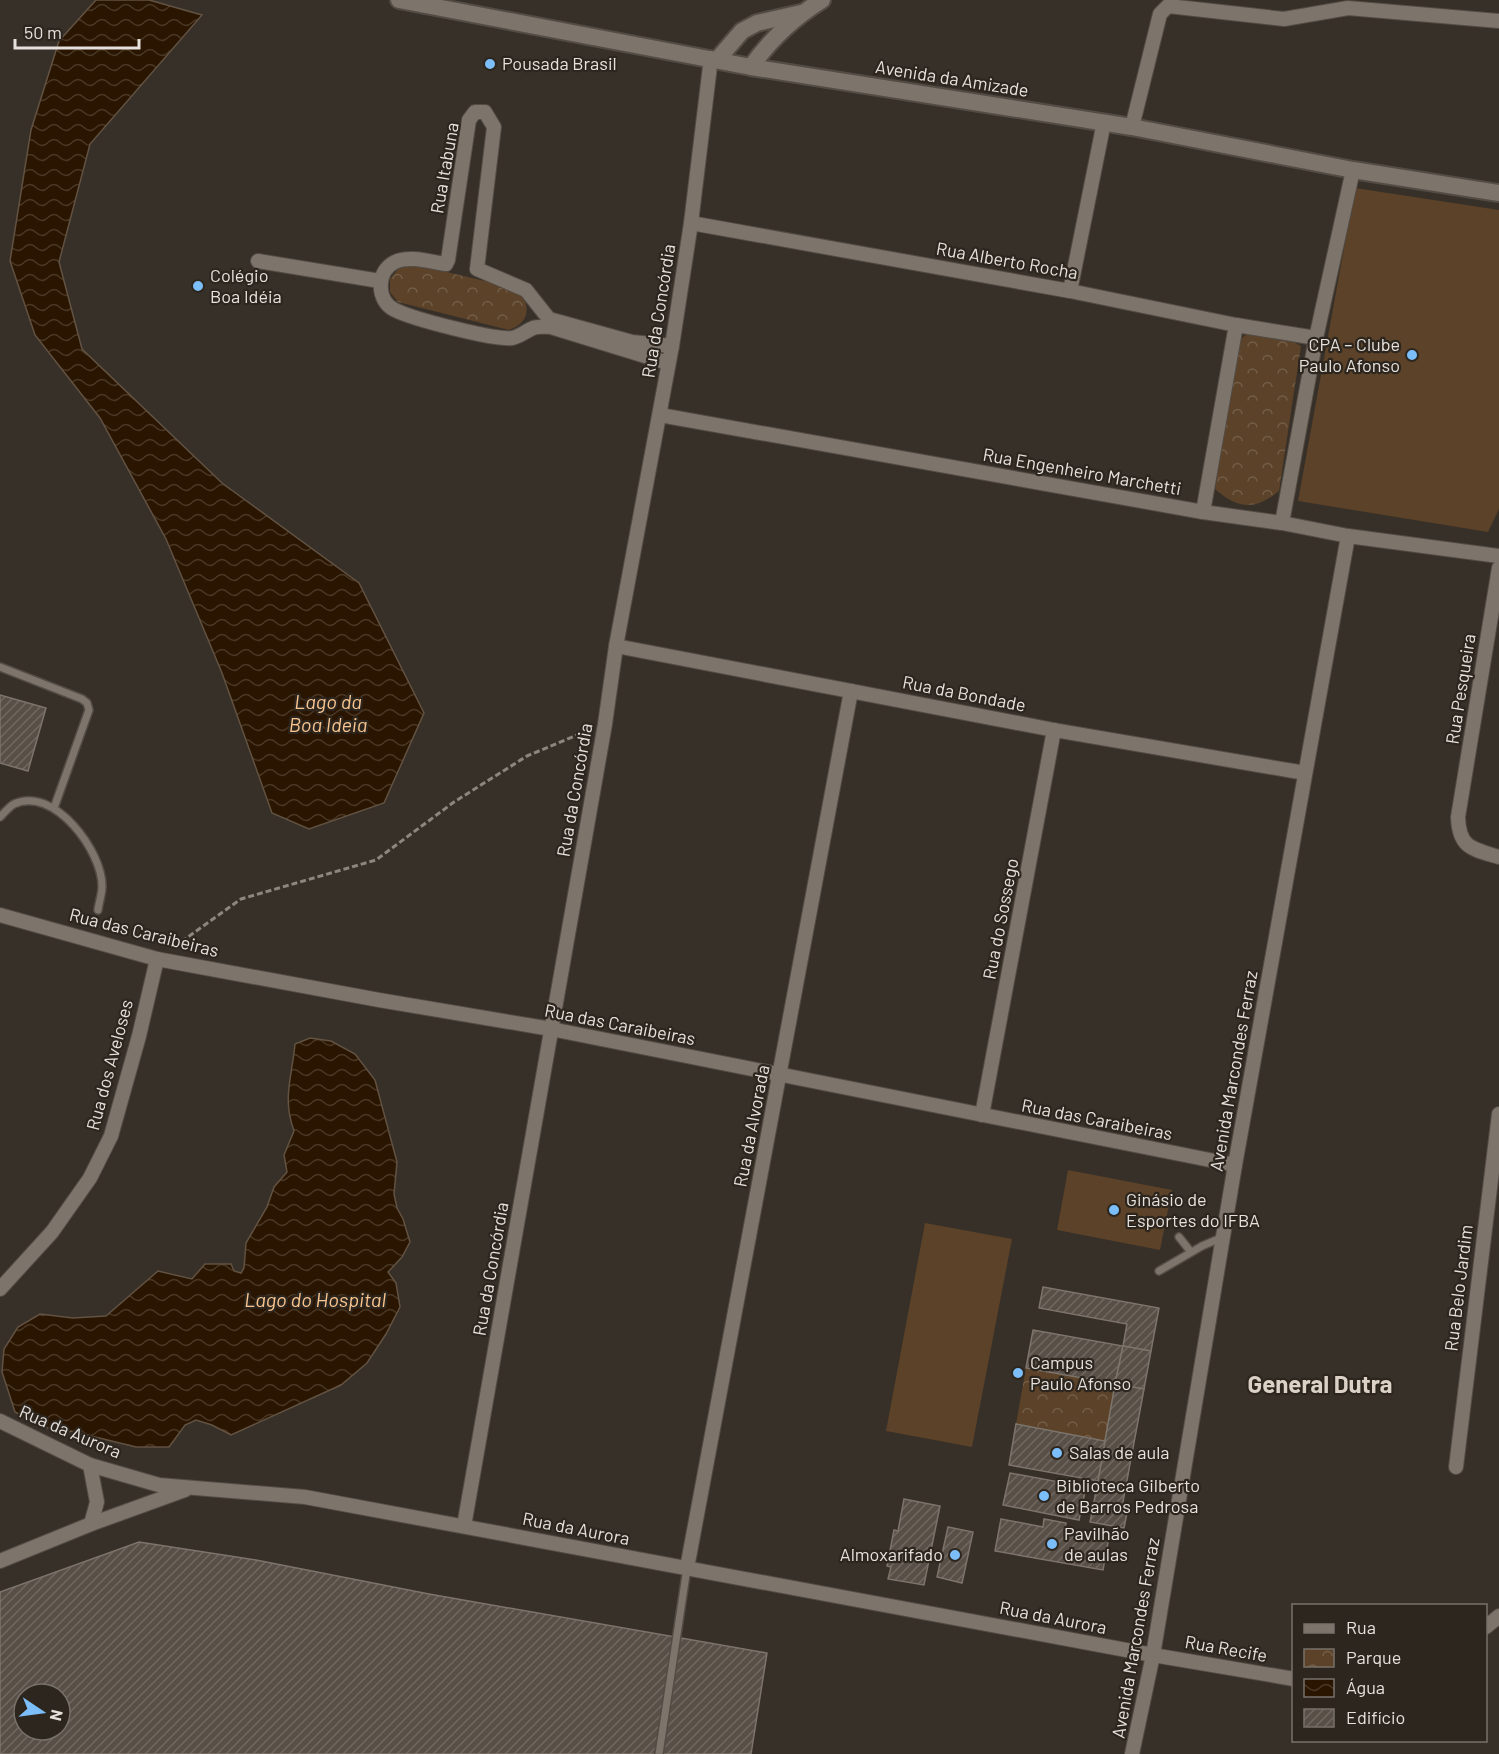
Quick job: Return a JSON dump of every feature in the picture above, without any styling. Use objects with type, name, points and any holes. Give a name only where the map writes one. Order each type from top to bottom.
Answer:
[{"type":"street","name":"Avenida da Amizade","points":[[399,0],[751,67],[1104,122],[1353,170],[1499,192]]},
{"type":"street","points":[[751,67],[801,13],[822,0]]},
{"type":"street","points":[[1132,127],[1160,14],[1168,6],[1284,19],[1348,8],[1499,21]]},
{"type":"street","points":[[714,59],[742,31],[757,23],[801,13]]},
{"type":"street","name":"Rua da Concórdia","points":[[464,1526],[605,724],[616,646],[672,346],[714,59]]},
{"type":"street","name":"Rua Itabuna","points":[[380,281],[394,262],[408,259],[446,264],[469,120],[475,112],[484,112],[494,127],[477,270],[526,290],[549,319],[632,342],[672,346]]},
{"type":"street","points":[[1070,291],[1104,122]]},
{"type":"street","points":[[1282,523],[1316,338],[1353,170]]},
{"type":"street","name":"Rua Alberto Rocha","points":[[691,223],[1316,338]]},
{"type":"street","points":[[258,261],[380,281],[382,298],[392,309],[410,316],[496,337],[513,338],[535,327],[551,327],[668,363]]},
{"type":"street","points":[[1203,512],[1236,325]]},
{"type":"street","name":"Rua Engenheiro Marchetti","points":[[660,415],[1203,512],[1282,523],[1348,536],[1499,556]]},
{"type":"street","name":"Avenida Marcondes Ferraz","points":[[1132,1754],[1153,1655],[1235,1166],[1348,536]]},
{"type":"street","name":"Rua Pesqueira","points":[[1499,568],[1458,817],[1459,834],[1471,849],[1499,857]]},
{"type":"street","name":"Rua da Bondade","points":[[616,646],[1054,730],[1305,773]]},
{"type":"street","name":"Rua da Alvorada","points":[[687,1568],[851,691]]},
{"type":"street","name":"Rua do Sossego","points":[[982,1115],[1054,730]]},
{"type":"street","name":"Rua das Caraibeiras","points":[[0,915],[157,959],[551,1029],[1235,1166]]},
{"type":"street","name":"Rua dos Aveloses","points":[[0,1289],[52,1232],[90,1178],[111,1136],[157,959]]},
{"type":"street","name":"Rua Belo Jardim","points":[[1456,1467],[1499,1114]]},
{"type":"street","name":"Rua da Aurora","points":[[0,1421],[90,1465],[159,1485],[305,1497],[1153,1655]]},
{"type":"street","points":[[90,1465],[97,1502],[91,1524]]},
{"type":"street","points":[[0,1561],[91,1524],[191,1488]]},
{"type":"street","points":[[1487,1625],[1499,1616]]},
{"type":"street","name":"Rua Recife","points":[[1153,1655],[1292,1679]]},
{"type":"lane","points":[[0,667],[87,703],[89,710],[54,808]]},
{"type":"lane","points":[[0,817],[13,805],[24,802],[40,803],[54,808],[69,820],[85,840],[98,866],[102,886],[98,910]]},
{"type":"lane","points":[[1179,1237],[1191,1252]]},
{"type":"lane","points":[[1159,1271],[1223,1237]]},
{"type":"lane","points":[[659,1754],[687,1568]]},
{"type":"path","points":[[157,959],[241,899],[376,860],[454,802],[527,756],[605,724]]},
{"type":"green space","name":"CPA – Clube Paulo Afonso","points":[[1355,188],[1499,210],[1499,509],[1488,532],[1298,501]]},
{"type":"green space","points":[[413,264],[519,289],[525,301],[525,318],[509,330],[398,302],[390,292],[390,279],[401,266]]},
{"type":"green space","points":[[1247,334],[1286,338],[1301,346],[1279,491],[1262,502],[1247,505],[1231,501],[1215,489],[1238,341]]},
{"type":"green space","name":"Ginásio de Esportes do IFBA","points":[[1068,1170],[1172,1190],[1160,1250],[1057,1230]]},
{"type":"green space","points":[[925,1223],[1012,1239],[972,1447],[886,1431]]},
{"type":"green space","points":[[1026,1368],[1115,1384],[1105,1441],[1016,1424]]},
{"type":"water","name":"Lago da Boa Ideia","points":[[96,0],[149,0],[202,15],[90,144],[59,262],[82,349],[222,483],[359,583],[424,713],[384,803],[309,829],[272,813],[222,673],[166,539],[100,418],[35,335],[10,261],[31,130],[59,41]]},
{"type":"water","name":"Lago do Hospital","points":[[310,1038],[331,1041],[355,1054],[375,1080],[397,1162],[394,1194],[410,1242],[402,1257],[388,1272],[396,1283],[400,1307],[367,1363],[341,1385],[231,1435],[196,1420],[185,1425],[169,1447],[136,1447],[71,1431],[60,1434],[15,1412],[2,1372],[4,1349],[18,1327],[40,1314],[73,1318],[106,1316],[158,1271],[192,1279],[205,1264],[231,1264],[234,1271],[241,1273],[244,1268],[246,1243],[267,1207],[274,1187],[287,1172],[284,1155],[294,1131],[288,1098],[295,1044]]},
{"type":"building","points":[[0,695],[46,708],[28,771],[0,763]]},
{"type":"building","points":[[1043,1287],[1159,1308],[1151,1351],[1123,1346],[1127,1324],[1039,1308]]},
{"type":"building","points":[[1033,1330],[1123,1346],[1115,1384],[1026,1368]]},
{"type":"building","points":[[1123,1346],[1151,1351],[1144,1389],[1115,1384]]},
{"type":"building","name":"Salas de aula","points":[[1115,1384],[1144,1389],[1122,1507],[1094,1502]]},
{"type":"building","name":"Salas de aula","points":[[1016,1424],[1105,1441],[1098,1481],[1009,1465]]},
{"type":"building","name":"Biblioteca Gilberto de Barros Pedrosa","points":[[1010,1473],[1086,1487],[1079,1520],[1003,1505]]},
{"type":"building","points":[[904,1499],[940,1506],[924,1585],[888,1579],[891,1567],[887,1566],[894,1530],[898,1531]]},
{"type":"building","points":[[1094,1502],[1128,1508],[1124,1528],[1090,1522]]},
{"type":"building","name":"Pavilhão de aulas","points":[[1001,1519],[1043,1527],[1044,1519],[1066,1523],[1065,1529],[1109,1537],[1103,1570],[995,1551]]},
{"type":"building","name":"Almoxarifado","points":[[948,1527],[973,1532],[962,1583],[937,1577]]},
{"type":"building","points":[[139,1542],[256,1560],[429,1594],[767,1653],[751,1754],[0,1754],[0,1592]]},
{"type":"place","name":"Pousada Brasil","points":[[490,64]]},
{"type":"place","name":"Colégio Boa Idéia","points":[[198,286]]},
{"type":"place","name":"CPA – Clube Paulo Afonso","points":[[1412,355]]},
{"type":"place","name":"Ginásio de Esportes do IFBA","points":[[1114,1210]]},
{"type":"place","name":"Campus Paulo Afonso","points":[[1018,1373]]},
{"type":"place","name":"Salas de aula","points":[[1057,1453]]},
{"type":"place","name":"Biblioteca Gilberto de Barros Pedrosa","points":[[1044,1496]]},
{"type":"place","name":"Pavilhão de aulas","points":[[1052,1544]]},
{"type":"place","name":"Almoxarifado","points":[[955,1555]]},
{"type":"district","name":"General Dutra","points":[[1320,1385]]}]
